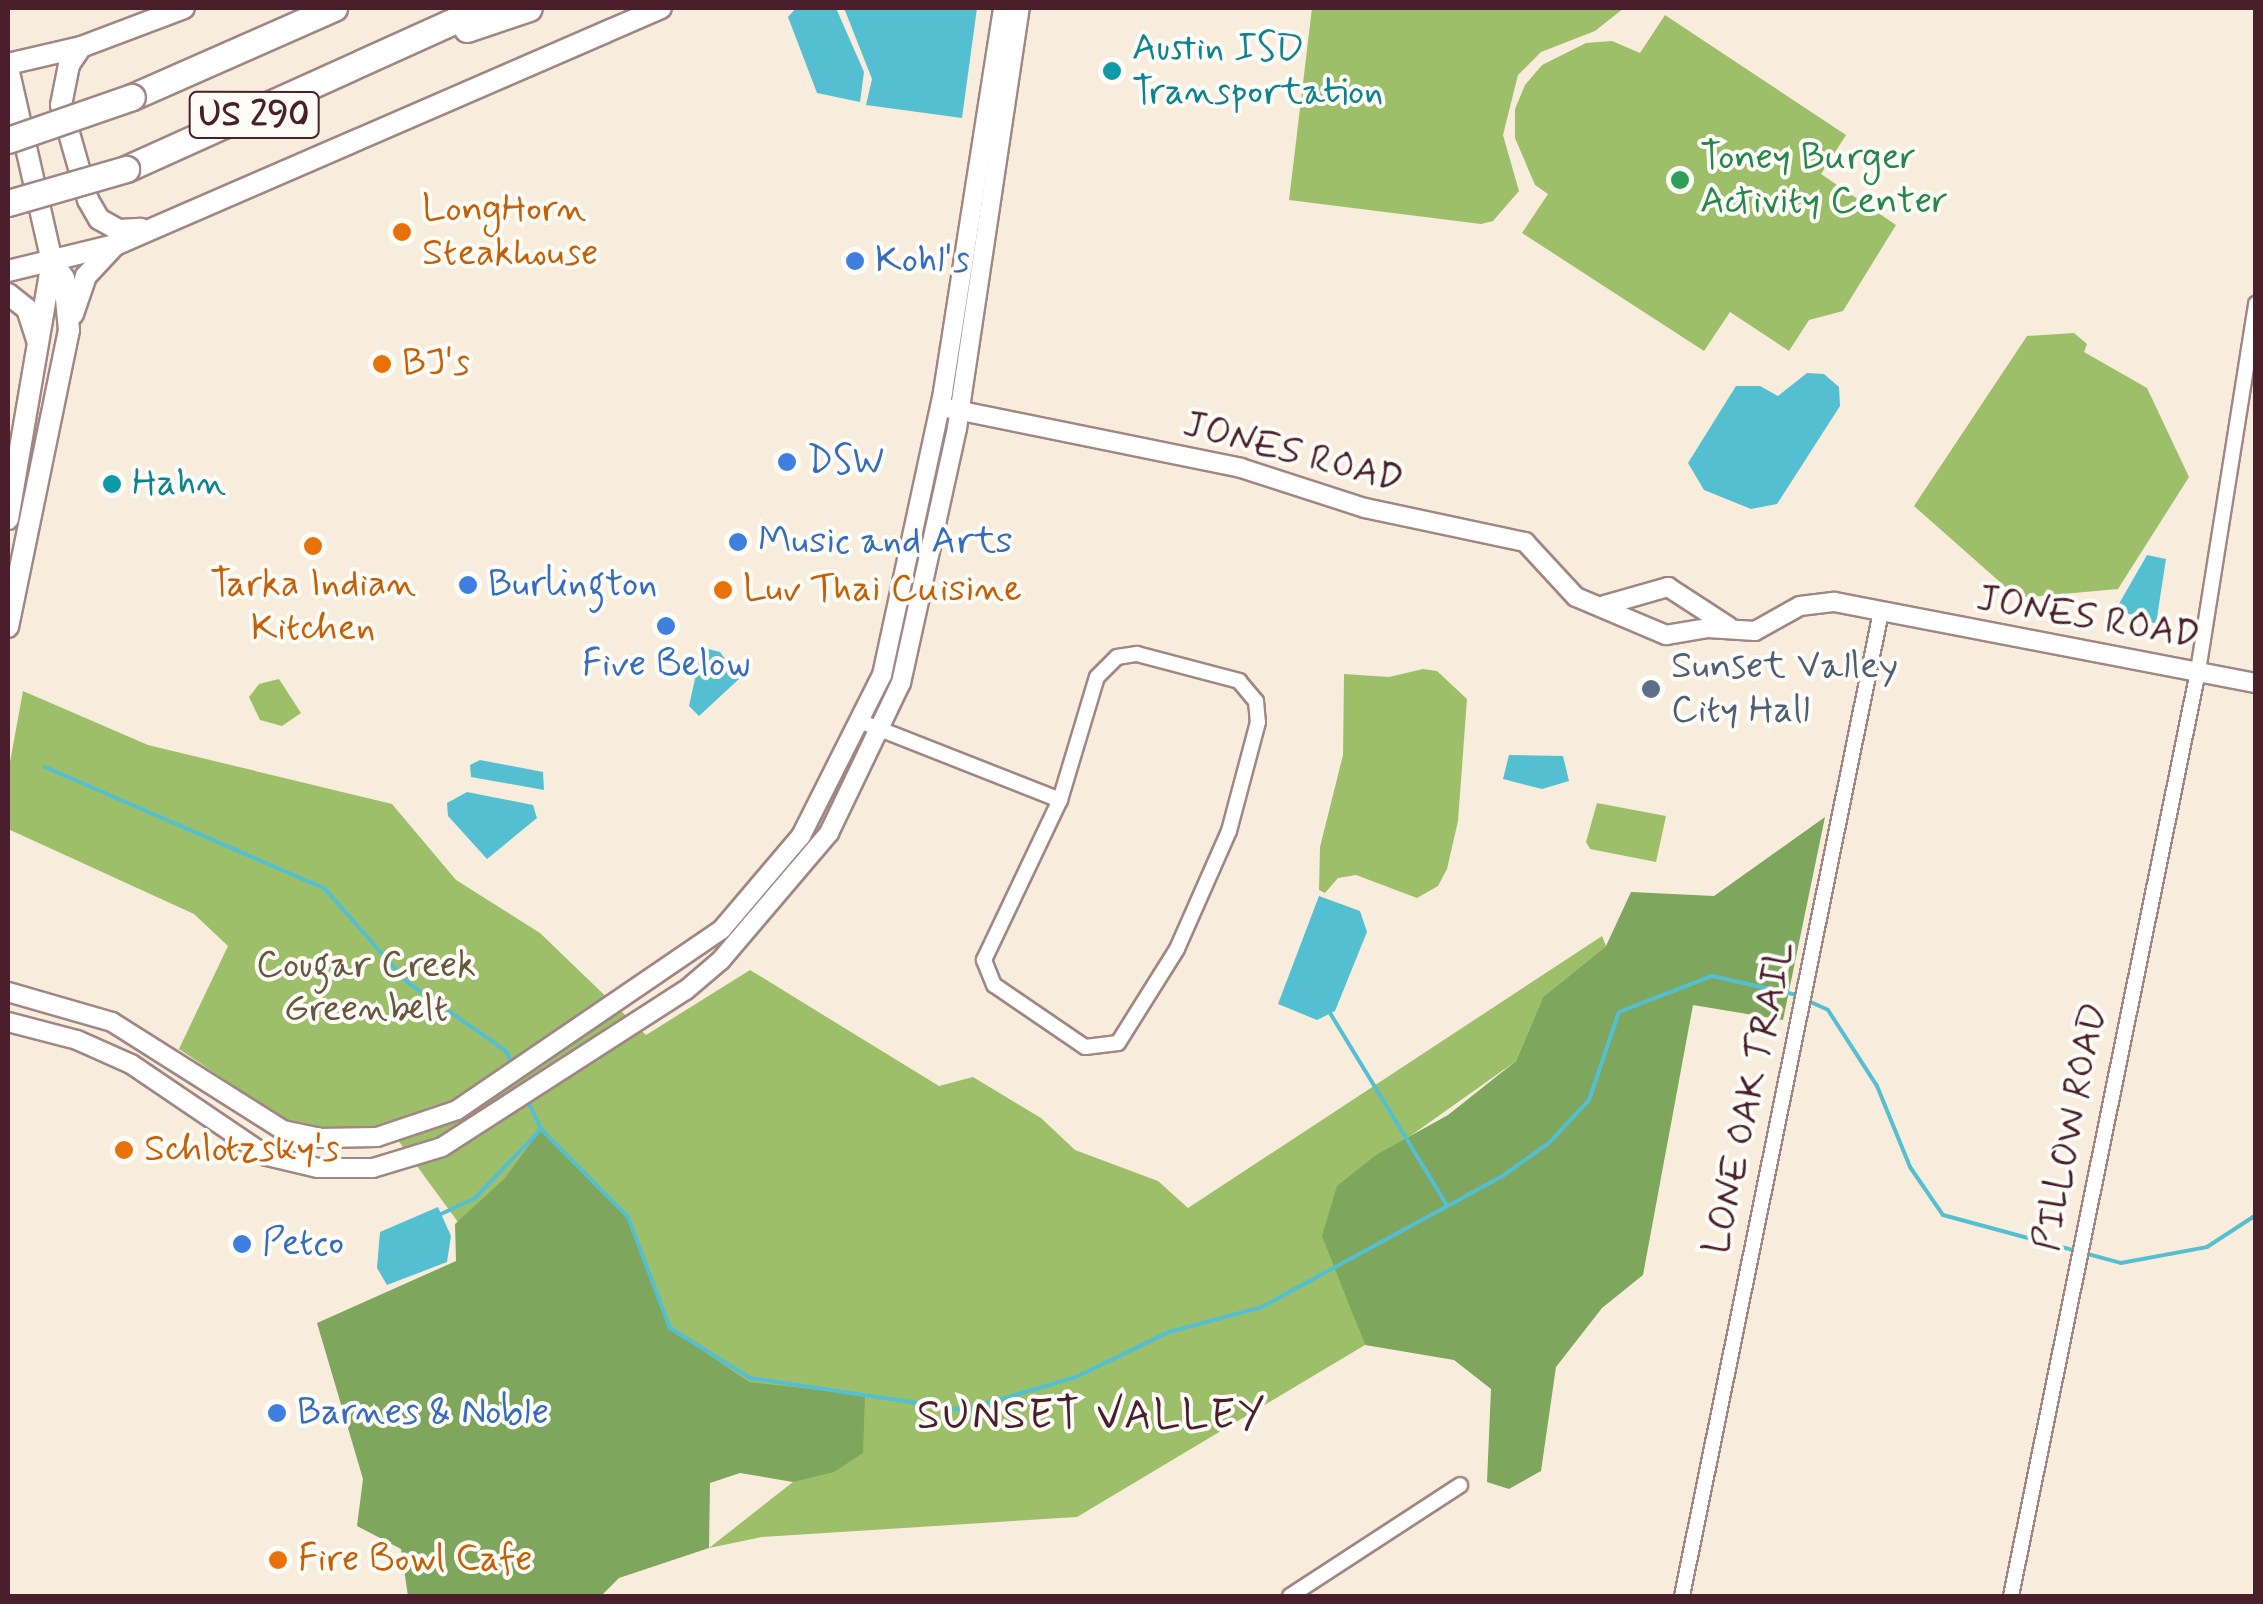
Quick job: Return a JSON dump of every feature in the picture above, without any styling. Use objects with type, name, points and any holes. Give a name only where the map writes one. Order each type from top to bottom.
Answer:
[{"type":"highway","name":"US 290","points":[[8,140],[132,98],[334,8]]},
{"type":"highway","name":"US 290","points":[[8,203],[126,169],[482,8]]},
{"type":"highway","points":[[381,56],[529,8]]},
{"type":"highway","points":[[8,122],[132,98]]},
{"type":"main road","points":[[8,520],[40,361],[52,262],[8,66],[81,47],[184,8]]},
{"type":"main road","points":[[8,271],[115,245],[661,8]]},
{"type":"main road","points":[[81,47],[69,65],[61,106],[88,200],[99,219],[120,230],[156,228]]},
{"type":"main road","points":[[8,627],[69,330],[86,276],[115,245]]},
{"type":"main road","points":[[52,262],[64,278],[69,330]]},
{"type":"main road","points":[[8,294],[27,309],[40,361]]},
{"type":"street","points":[[978,225],[1002,8]]},
{"type":"street","points":[[8,1022],[100,1049],[156,1080],[244,1145],[318,1168],[373,1168],[424,1154],[554,1075],[686,990],[758,922],[829,833],[881,729],[910,654],[958,410],[960,339],[1020,8]]},
{"type":"street","name":"PILLOW ROAD","points":[[2010,1596],[2198,670],[2256,304]]},
{"type":"street","points":[[8,992],[112,1022],[250,1115],[320,1138],[412,1129],[541,1056],[722,929],[802,836],[862,722],[898,612],[939,406],[960,339]]},
{"type":"street","name":"JONES ROAD","points":[[939,406],[1241,468],[1365,508],[1524,542],[1576,597],[1605,605],[1666,635],[1769,627],[1813,603],[1881,612],[2256,683]]},
{"type":"street","points":[[1605,605],[1668,588],[1738,630]]},
{"type":"street","name":"LONE OAK TRAIL","points":[[1682,1596],[1881,612]]},
{"type":"street","points":[[1138,654],[1230,678],[1252,694],[1259,715],[1245,776],[1206,888],[1126,1034],[1102,1048],[1064,1036],[1004,993],[984,960],[1060,800],[1097,678],[1117,657],[1138,654]]},
{"type":"street","points":[[862,722],[1060,800]]},
{"type":"street","points":[[1290,1596],[1460,1485]]},
{"type":"green space","points":[[1312,8],[1624,8],[1595,31],[1541,52],[1518,75],[1503,135],[1519,191],[1493,221],[1481,224],[1289,200]]},
{"type":"green space","name":"Toney Burger Activity Center","points":[[1665,15],[1846,135],[1821,174],[1896,225],[1843,311],[1809,320],[1789,351],[1730,312],[1704,351],[1522,233],[1548,194],[1535,185],[1515,138],[1515,109],[1525,85],[1542,65],[1586,43],[1612,41],[1640,53]]},
{"type":"green space","points":[[2074,333],[2087,344],[2084,352],[2147,388],[2189,477],[2118,589],[2018,598],[1914,506],[2027,336]]},
{"type":"green space","points":[[1423,669],[1437,671],[1467,699],[1458,821],[1447,869],[1438,886],[1417,898],[1356,875],[1338,878],[1325,893],[1319,890],[1320,847],[1343,755],[1344,674],[1389,677]]},
{"type":"green space","points":[[279,679],[301,713],[282,726],[260,720],[249,697],[259,684]]},
{"type":"green space","name":"Cougar Creek Greenbelt","points":[[23,691],[148,745],[392,804],[456,880],[540,933],[646,1035],[750,970],[939,1086],[973,1077],[1041,1118],[1075,1150],[1158,1181],[1188,1208],[1602,936],[1606,946],[1543,997],[1516,1061],[1406,1139],[1355,1319],[1365,1345],[1077,1517],[762,1537],[709,1548],[793,1482],[852,1459],[466,1233],[389,1128],[332,1133],[286,1121],[179,1049],[228,946],[194,914],[8,829],[8,773]]},
{"type":"green space","points":[[1597,803],[1666,816],[1656,862],[1590,849],[1586,842]]},
{"type":"green space","points":[[1825,817],[1783,1020],[1693,1005],[1643,1275],[1602,1308],[1556,1367],[1541,1471],[1509,1489],[1487,1482],[1491,1389],[1454,1360],[1365,1345],[1322,1236],[1337,1186],[1376,1155],[1448,1115],[1516,1061],[1543,997],[1606,946],[1631,892],[1714,896]]},
{"type":"green space","points":[[541,1129],[628,1217],[671,1329],[749,1382],[865,1395],[863,1453],[834,1472],[793,1482],[740,1473],[710,1483],[709,1548],[619,1578],[601,1596],[408,1596],[401,1549],[357,1526],[363,1479],[317,1323],[456,1261],[455,1224],[505,1178]]},
{"type":"water","points":[[796,8],[836,8],[864,72],[860,102],[817,93],[788,17]]},
{"type":"water","points":[[844,8],[977,8],[962,118],[866,105],[872,79]]},
{"type":"water","points":[[1807,373],[1824,374],[1839,387],[1840,406],[1777,504],[1751,509],[1704,490],[1688,463],[1736,386],[1760,386],[1778,396]]},
{"type":"water","points":[[2147,555],[2166,559],[2156,624],[2116,609]]},
{"type":"water","points":[[708,649],[720,652],[739,679],[699,716],[689,706],[700,656]]},
{"type":"water","points":[[1509,755],[1563,756],[1569,781],[1542,789],[1503,779]]},
{"type":"water","points":[[480,760],[543,772],[544,790],[471,777],[470,765]]},
{"type":"water","points":[[467,792],[533,805],[537,818],[487,859],[448,816],[447,803]]},
{"type":"water","points":[[1319,896],[1360,911],[1367,932],[1335,1011],[1317,1020],[1278,1004]]},
{"type":"water","points":[[438,1207],[451,1236],[447,1262],[387,1285],[377,1268],[380,1232]]},
{"type":"waterway","points":[[45,767],[325,889],[407,982],[506,1051],[512,1065]]},
{"type":"waterway","points":[[528,1101],[541,1129],[628,1217],[670,1328],[750,1378],[964,1410],[1076,1377],[1169,1332],[1262,1307],[1504,1175],[1549,1143],[1589,1100],[1619,1012],[1712,976],[1797,995]]},
{"type":"waterway","points":[[1806,1000],[1828,1010],[1877,1086],[1910,1167],[1943,1215],[2121,1263],[2207,1247],[2256,1215]]},
{"type":"waterway","points":[[1330,1013],[1446,1204]]},
{"type":"waterway","points":[[441,1214],[475,1198],[539,1131]]},
{"type":"place","name":"Austin ISD Transportation","points":[[1112,71]]},
{"type":"place","name":"Toney Burger Activity Center","points":[[1680,180]]},
{"type":"place","name":"LongHorn Steakhouse","points":[[402,232]]},
{"type":"place","name":"Kohl's","points":[[855,261]]},
{"type":"place","name":"BJ's","points":[[382,364]]},
{"type":"place","name":"DSW","points":[[787,462]]},
{"type":"place","name":"Hahn","points":[[112,484]]},
{"type":"place","name":"Music and Arts","points":[[738,542]]},
{"type":"place","name":"Tarka Indian Kitchen","points":[[313,546]]},
{"type":"place","name":"Burlington","points":[[468,585]]},
{"type":"place","name":"Luv Thai Cuisine","points":[[723,590]]},
{"type":"place","name":"Five Below","points":[[666,626]]},
{"type":"place","name":"Sunset Valley City Hall","points":[[1651,689]]},
{"type":"place","name":"Schlotzsky's","points":[[124,1150]]},
{"type":"place","name":"Petco","points":[[242,1244]]},
{"type":"place","name":"Barnes & Noble","points":[[277,1413]]},
{"type":"place","name":"Fire Bowl Cafe","points":[[278,1560]]},
{"type":"district","name":"SUNSET VALLEY","points":[[1092,1417]]}]
